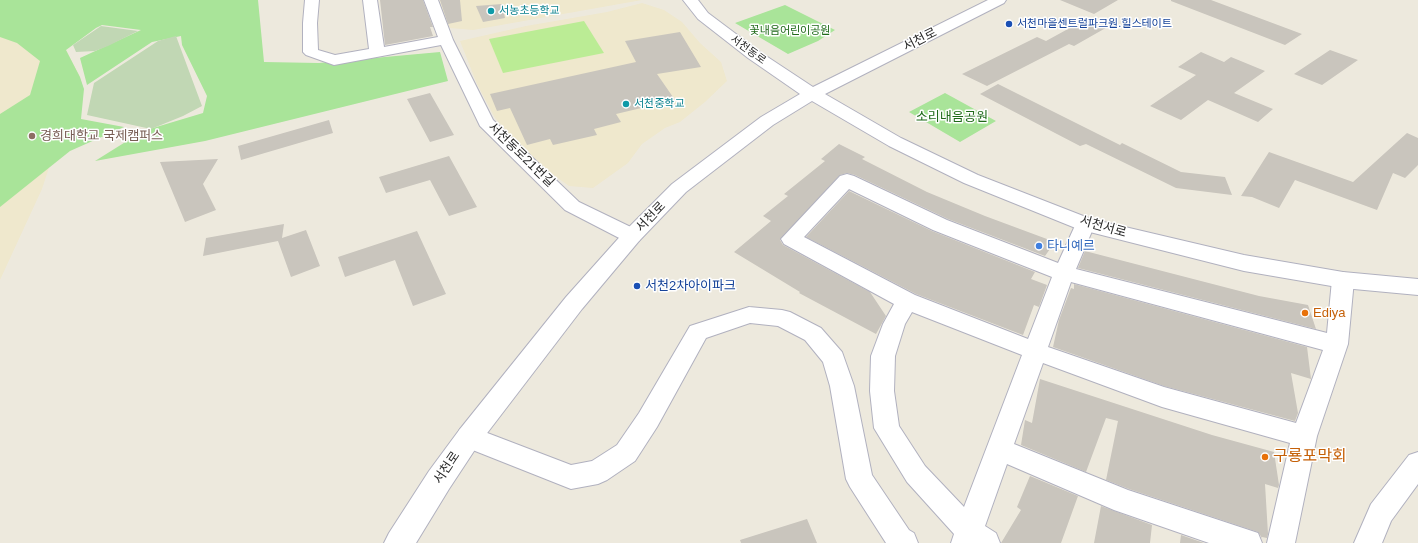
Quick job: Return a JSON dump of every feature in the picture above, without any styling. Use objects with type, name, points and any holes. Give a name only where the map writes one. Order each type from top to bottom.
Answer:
[{"type":"street","points":[[312,0],[311,52],[334,60],[446,40]]},
{"type":"street","points":[[370,0],[377,52]]},
{"type":"street","name":"서천동로21번길","points":[[431,0],[446,40],[486,122],[572,206],[632,236]]},
{"type":"street","name":"서천동로","points":[[690,0],[703,16],[812,94]]},
{"type":"street","name":"서천로","points":[[399,543],[439,480],[469,437],[574,303],[632,236],[679,188],[767,121],[812,94],[999,0]]},
{"type":"street","name":"서천서로","points":[[812,94],[895,142],[971,179],[1085,224],[1244,263],[1343,280],[1418,287]]},
{"type":"street","points":[[1304,436],[1162,397],[1035,351],[907,301],[791,239],[847,180],[940,226],[1064,273],[1274,329],[1337,344]]},
{"type":"street","points":[[973,539],[999,449],[1064,273],[1085,224]]},
{"type":"street","points":[[1280,543],[1304,436],[1337,344],[1343,280]]},
{"type":"street","points":[[907,301],[894,324],[883,356],[882,391],[887,428],[916,474],[973,539]]},
{"type":"street","points":[[469,437],[572,477],[598,472],[626,453],[648,420],[698,332],[749,315],[782,318],[812,334],[834,358],[842,386],[859,479],[899,539],[904,543]]},
{"type":"street","points":[[999,449],[1124,501],[1248,543]]},
{"type":"street","points":[[1368,543],[1381,513],[1418,463]]},
{"type":"shaded area","name":"경희대학교 국제캠퍼스","points":[[0,0],[66,50],[80,77],[42,189],[0,280]]},
{"type":"shaded area","points":[[440,0],[642,0],[473,30],[450,28],[444,18]]},
{"type":"shaded area","points":[[642,3],[664,10],[682,22],[700,43],[721,62],[727,81],[705,102],[680,122],[665,128],[642,144],[628,163],[593,188],[569,186],[545,169],[495,118],[477,84],[460,41],[526,26],[607,12]]},
{"type":"green space","points":[[0,0],[258,0],[264,62],[319,63],[440,52],[448,81],[205,141],[95,161],[143,131],[203,113],[207,96],[182,45],[181,36],[152,42],[87,85],[80,58],[141,30],[102,25],[66,50],[80,77],[84,89],[81,119],[124,127],[70,151],[0,207],[0,114],[30,95],[40,61],[17,43],[0,37]]},
{"type":"green space","name":"꽃내음어린이공원","points":[[785,5],[835,30],[818,41],[788,54],[735,23]]},
{"type":"green space","points":[[584,21],[604,53],[503,73],[489,39]]},
{"type":"green space","points":[[101,26],[138,31],[95,51],[76,52],[73,45]]},
{"type":"green space","points":[[176,36],[202,106],[183,116],[151,129],[87,115],[94,83],[158,41]]},
{"type":"green space","name":"소리내음공원","points":[[945,93],[996,121],[960,142],[909,112]]},
{"type":"building","points":[[380,0],[423,0],[433,27],[430,27],[433,36],[385,45]]},
{"type":"building","points":[[440,0],[460,0],[462,21],[448,24]]},
{"type":"building","points":[[1060,0],[1118,0],[1094,14]]},
{"type":"building","points":[[1171,0],[1211,0],[1302,34],[1285,45]]},
{"type":"building","points":[[502,4],[505,18],[483,22],[476,6]]},
{"type":"building","points":[[1088,18],[1111,25],[1074,46],[1069,44],[987,86],[962,74],[1037,37],[1046,41]]},
{"type":"building","points":[[680,32],[701,67],[657,74],[675,100],[616,114],[621,122],[594,129],[597,135],[553,145],[550,139],[527,145],[510,108],[497,111],[490,94],[636,62],[625,41]]},
{"type":"building","points":[[1330,50],[1358,60],[1322,85],[1294,74]]},
{"type":"building","points":[[1201,52],[1224,62],[1231,57],[1265,71],[1234,93],[1273,109],[1258,122],[1208,100],[1181,120],[1150,106],[1196,75],[1178,67]]},
{"type":"building","points":[[998,84],[1120,145],[1122,143],[1181,172],[1225,177],[1232,195],[1176,188],[1086,144],[1080,146],[980,94]]},
{"type":"building","points":[[430,93],[454,135],[430,142],[407,99]]},
{"type":"building","points":[[329,120],[333,133],[241,160],[238,146]]},
{"type":"building","points":[[1407,133],[1418,138],[1418,165],[1405,178],[1393,173],[1377,210],[1295,180],[1279,208],[1252,197],[1241,196],[1269,152],[1353,182]]},
{"type":"building","points":[[839,144],[865,157],[862,159],[927,192],[985,216],[1055,242],[1045,256],[948,219],[855,175],[847,173],[840,175],[780,240],[783,245],[870,292],[886,316],[876,334],[799,293],[800,292],[734,252],[771,221],[763,216],[788,196],[784,194],[825,161],[821,159]]},
{"type":"building","points":[[449,156],[477,207],[449,216],[430,180],[386,193],[379,177]]},
{"type":"building","points":[[218,159],[203,184],[216,210],[185,222],[160,162]]},
{"type":"building","points":[[849,191],[932,231],[1035,272],[1031,279],[1047,285],[1039,307],[1034,305],[1023,335],[916,294],[806,237]]},
{"type":"building","points":[[284,224],[282,238],[306,230],[320,266],[291,277],[278,241],[203,256],[206,238]]},
{"type":"building","points":[[417,231],[446,294],[413,306],[395,260],[345,277],[338,257]]},
{"type":"building","points":[[1085,251],[1259,296],[1308,305],[1316,329],[1078,268]]},
{"type":"building","points":[[1074,284],[1307,347],[1311,379],[1291,373],[1298,413],[1295,421],[1164,386],[1053,347],[1059,320],[1071,288],[1074,289]]},
{"type":"building","points":[[1040,379],[1212,435],[1274,452],[1279,485],[1278,488],[1265,484],[1267,538],[1262,538],[1258,532],[1106,480],[1118,421],[1106,418],[1086,472],[1021,445],[1025,420],[1032,423]]},
{"type":"building","points":[[1030,476],[1078,496],[1061,543],[1001,543],[1021,510],[1017,507]]},
{"type":"building","points":[[1101,506],[1152,525],[1150,543],[1094,543]]},
{"type":"building","points":[[807,519],[817,543],[741,543],[740,540]]},
{"type":"building","points":[[1181,535],[1204,543],[1180,543]]},
{"type":"place","name":"서농초등학교","points":[[491,11]]},
{"type":"place","name":"서천마을센트럴파크원.힐스테이트","points":[[1009,24]]},
{"type":"place","name":"서천중학교","points":[[626,104]]},
{"type":"place","name":"경희대학교 국제캠퍼스","points":[[32,136]]},
{"type":"place","name":"타니예르","points":[[1039,246]]},
{"type":"place","name":"서천2차아이파크","points":[[637,286]]},
{"type":"place","name":"Ediya","points":[[1305,313]]},
{"type":"place","name":"구룡포막회","points":[[1265,457]]}]
